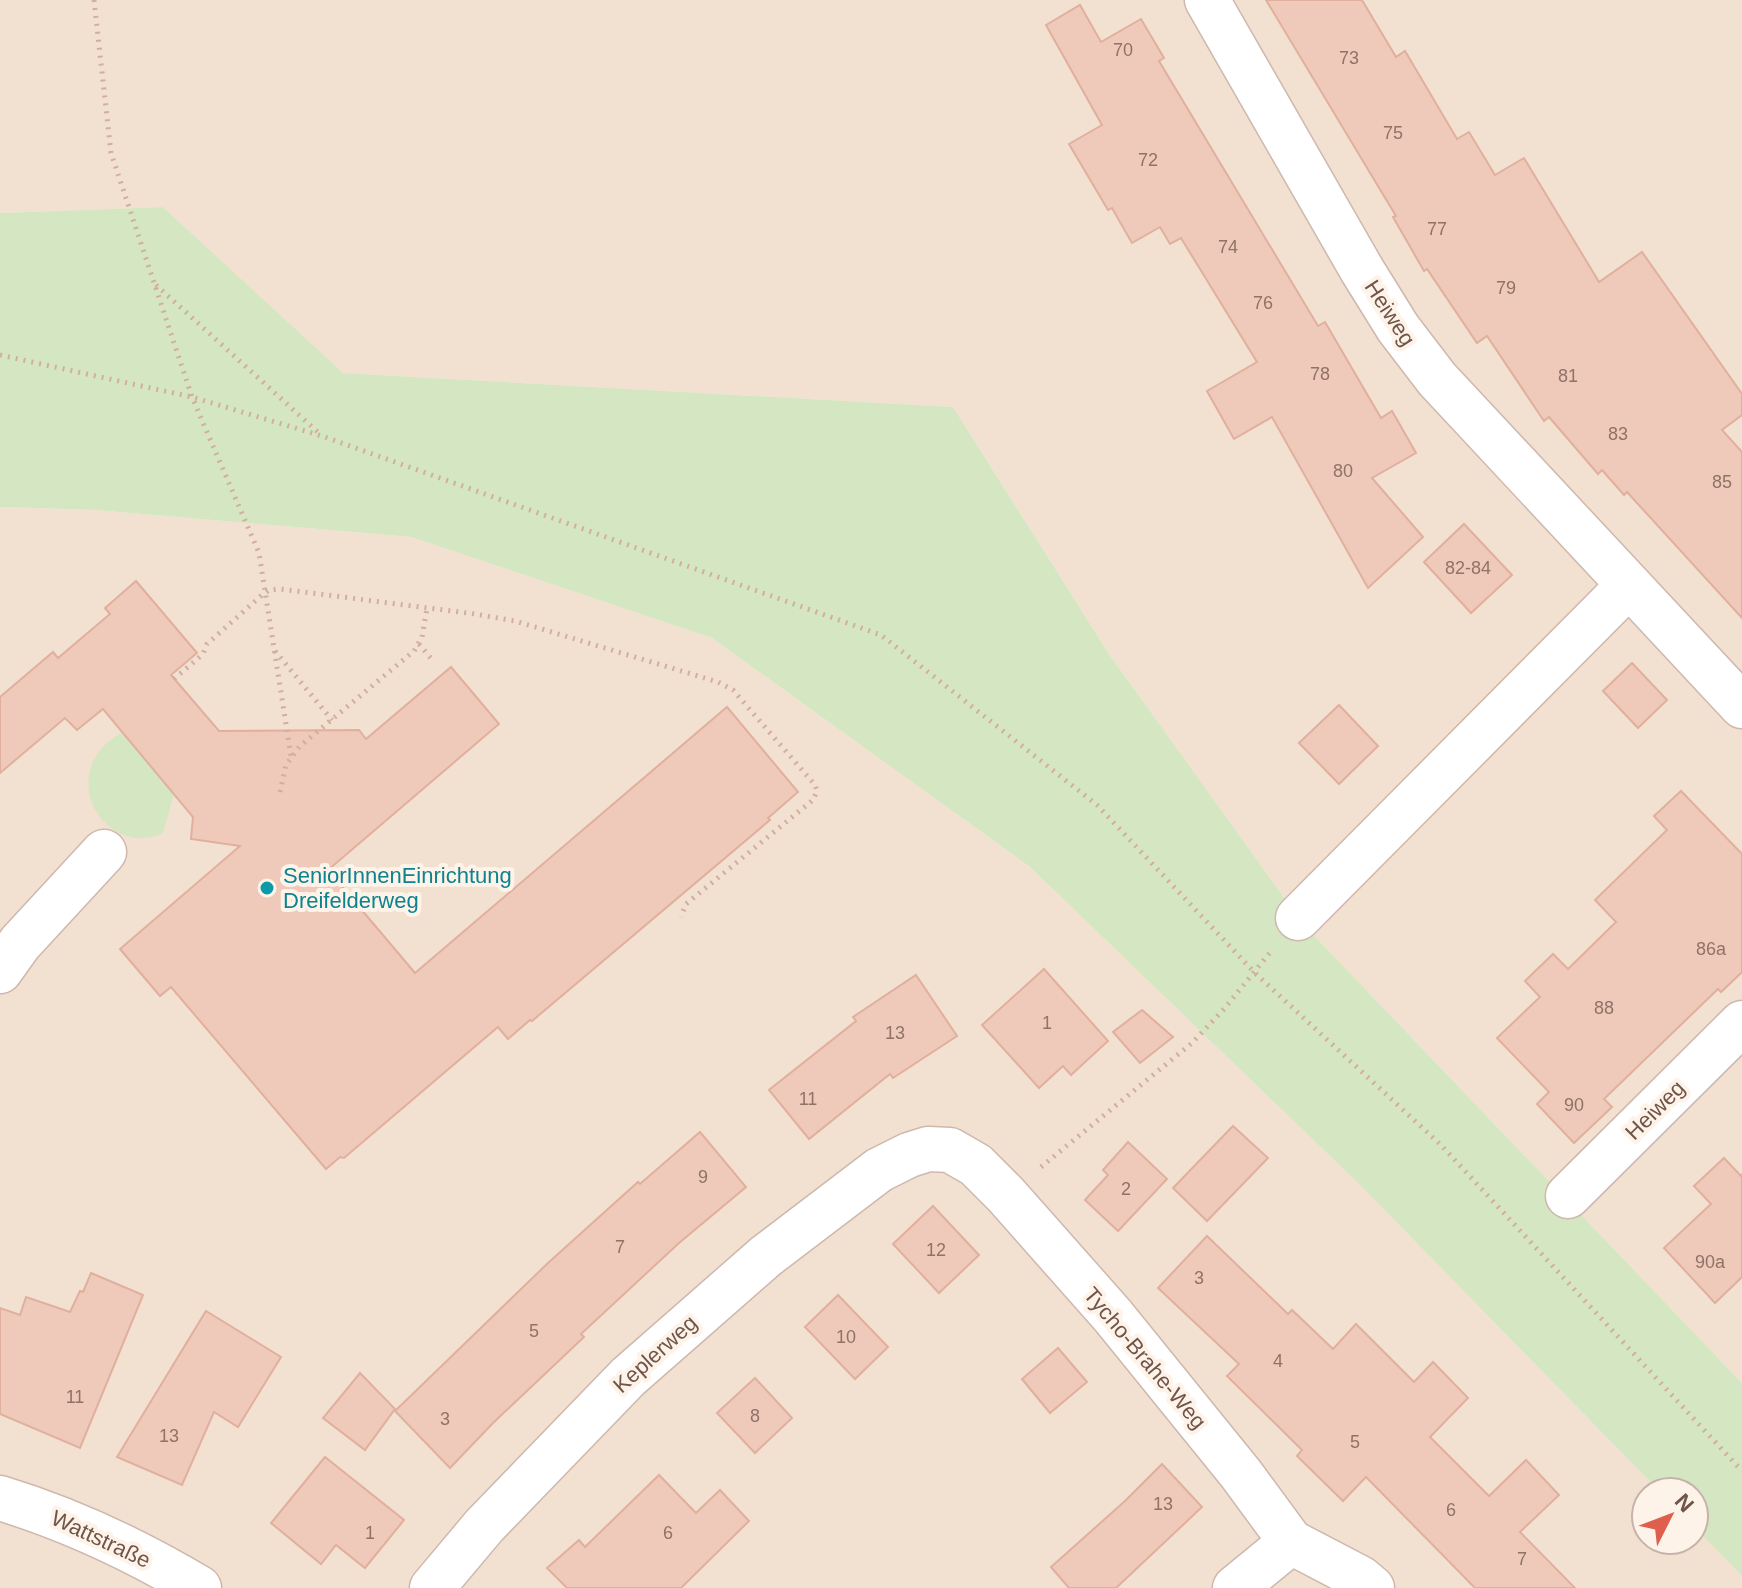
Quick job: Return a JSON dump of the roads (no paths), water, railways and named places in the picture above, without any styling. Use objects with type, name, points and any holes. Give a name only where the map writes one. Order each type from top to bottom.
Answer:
[{"type":"street","name":"Heiweg","points":[[1207,0],[1398,328],[1437,379],[1742,706]]},
{"type":"street","points":[[1298,918],[1628,586]]},
{"type":"street","points":[[0,971],[20,943],[104,852]]},
{"type":"street","name":"Heiweg","points":[[1568,1196],[1742,1023]]},
{"type":"street","name":"Tycho-Brahe-Weg","points":[[909,1155],[928,1149],[950,1150],[976,1165],[1113,1316],[1241,1474],[1291,1542],[1360,1578],[1372,1588]]},
{"type":"street","name":"Keplerweg","points":[[432,1588],[484,1526],[628,1377],[766,1256],[879,1170],[909,1155]]},
{"type":"street","name":"Wattstraße","points":[[0,1498],[34,1508],[125,1548],[199,1588]]},
{"type":"street","points":[[1235,1588],[1291,1542]]},
{"type":"place","name":"SeniorInnenEinrichtung Dreifelderweg","points":[[267,888]]}]
